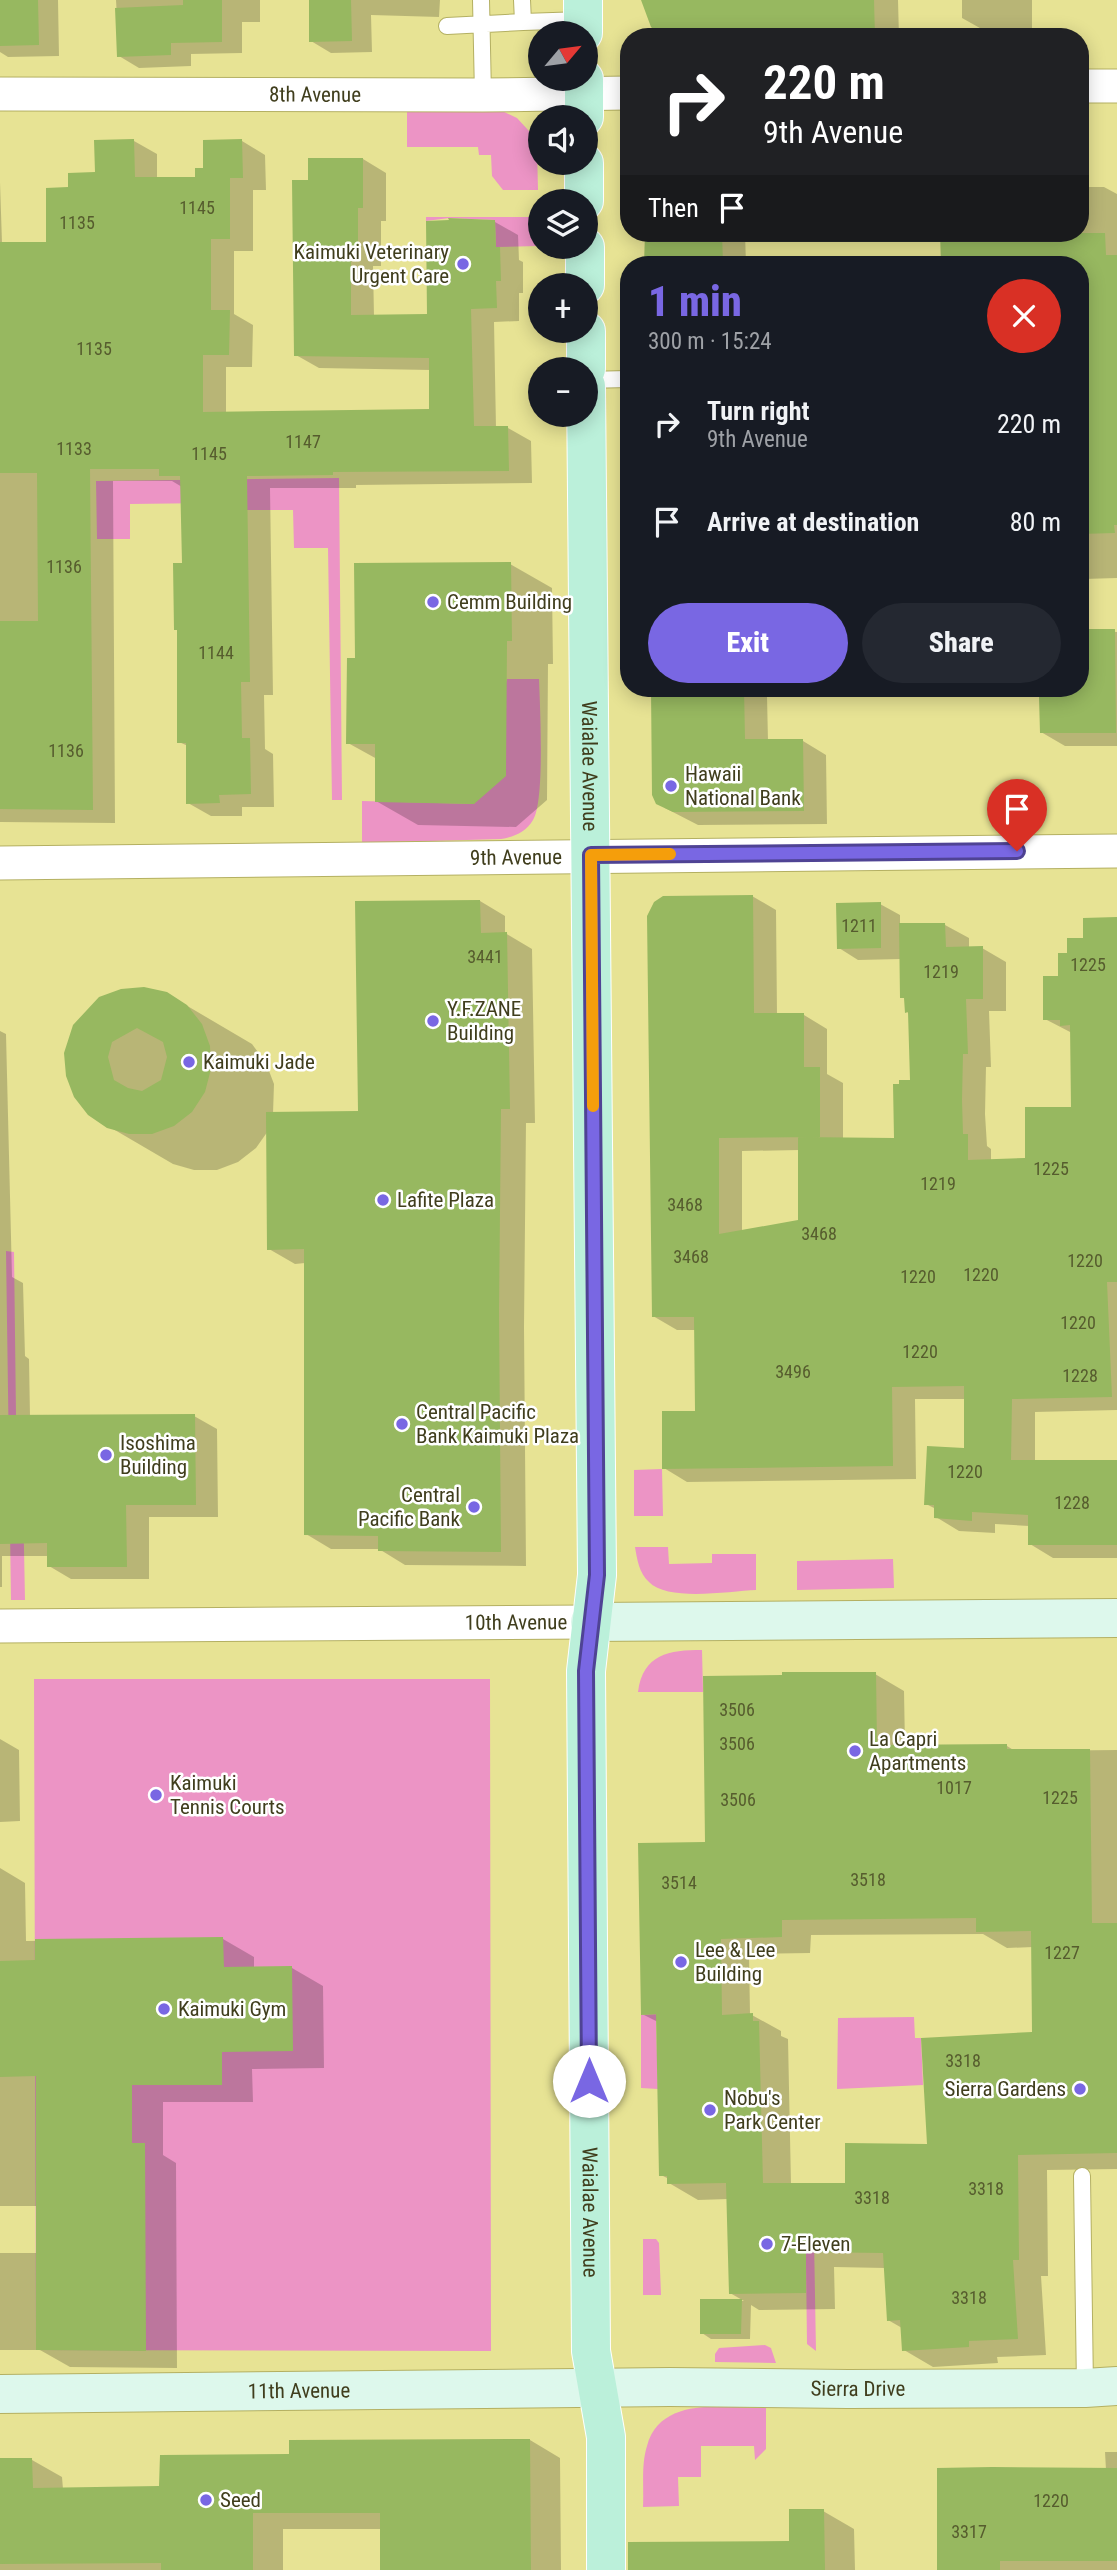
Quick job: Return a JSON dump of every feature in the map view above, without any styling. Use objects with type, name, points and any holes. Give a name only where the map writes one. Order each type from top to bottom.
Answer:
[{"type":"main road","name":"Waialae Avenue","points":[[586,427],[597,1575],[590,1622],[586,1685],[591,2351],[606,2438],[607,2570]]},
{"type":"street","points":[[1089,86],[1117,86]]},
{"type":"street","name":"8th Avenue","points":[[0,94],[584,96],[620,94]]},
{"type":"street","name":"9th Avenue","points":[[0,863],[1117,850]]},
{"type":"street","name":"10th Avenue","points":[[0,1626],[1117,1618]]},
{"type":"street","name":"Sierra Drive","points":[[598,2387],[1101,2387]]},
{"type":"street","name":"11th Avenue","points":[[0,2394],[598,2387]]},
{"type":"lane","points":[[481,0],[483,95]]},
{"type":"lane","points":[[522,0],[523,22]]},
{"type":"lane","points":[[447,26],[583,18]]},
{"type":"lane","points":[[598,380],[620,379]]},
{"type":"lane","points":[[1082,2176],[1101,2387]]},
{"type":"shaded area","points":[[407,109],[500,110],[517,118],[528,130],[528,175],[538,175],[538,189],[503,190],[492,176],[491,155],[479,155],[478,147],[407,147]]},
{"type":"shaded area","points":[[426,217],[528,217],[528,246],[496,247],[495,220],[449,218],[426,221]]},
{"type":"shaded area","points":[[339,478],[342,800],[332,800],[328,548],[294,548],[293,510],[213,510],[212,503],[130,504],[130,539],[97,539],[96,481]]},
{"type":"shaded area","points":[[507,679],[539,679],[539,794],[537,810],[527,828],[501,839],[362,843],[362,801],[474,804]]},
{"type":"shaded area","points":[[6,1251],[14,1252],[17,1496],[23,1496],[25,1600],[11,1600]]},
{"type":"shaded area","points":[[662,1469],[663,1516],[634,1516],[634,1470]]},
{"type":"shaded area","points":[[635,1547],[668,1547],[669,1564],[712,1563],[712,1554],[756,1554],[756,1590],[684,1594],[658,1588],[643,1574]]},
{"type":"shaded area","points":[[893,1559],[894,1588],[797,1590],[797,1561]]},
{"type":"shaded area","points":[[702,1650],[703,1692],[638,1692],[645,1669],[652,1662],[669,1653]]},
{"type":"shaded area","points":[[34,1679],[490,1679],[491,2351],[36,2350]]},
{"type":"shaded area","points":[[664,2014],[656,2021],[658,2089],[641,2088],[641,2015]]},
{"type":"shaded area","points":[[914,2017],[915,2038],[921,2038],[923,2085],[837,2089],[838,2018]]},
{"type":"shaded area","points":[[805,2183],[813,2183],[816,2351],[807,2344]]},
{"type":"shaded area","points":[[643,2239],[656,2239],[659,2243],[661,2295],[643,2295]]},
{"type":"shaded area","points":[[765,2345],[771,2348],[776,2363],[715,2362],[715,2354],[719,2348]]},
{"type":"shaded area","points":[[696,2408],[766,2408],[766,2449],[755,2460],[754,2446],[701,2446],[701,2477],[678,2477],[679,2506],[643,2507],[645,2453],[654,2430],[666,2419]]},
{"type":"building","points":[[0,0],[38,0],[39,45],[0,46]]},
{"type":"building","points":[[183,0],[222,0],[222,42],[171,43],[171,55],[117,57],[115,8],[183,5]]},
{"type":"building","points":[[309,0],[351,0],[352,41],[309,42]]},
{"type":"building","points":[[641,0],[874,0],[875,28],[651,27]]},
{"type":"building","points":[[134,139],[135,177],[195,177],[195,168],[203,168],[203,140],[242,139],[243,178],[230,178],[230,239],[211,239],[211,310],[230,310],[229,355],[203,355],[203,412],[429,409],[429,358],[294,356],[292,180],[308,180],[308,158],[363,158],[363,208],[358,208],[358,254],[351,254],[351,315],[427,314],[426,221],[449,220],[448,218],[495,220],[496,247],[500,247],[501,281],[496,281],[497,308],[471,309],[474,426],[508,426],[509,471],[333,472],[333,475],[247,476],[250,682],[241,682],[242,738],[250,738],[251,794],[219,795],[220,803],[186,804],[186,743],[177,743],[177,630],[174,630],[173,563],[182,563],[180,476],[159,476],[159,469],[90,469],[93,810],[0,809],[0,621],[38,621],[37,473],[0,473],[0,242],[46,242],[46,188],[68,187],[68,173],[95,172],[94,140]]},
{"type":"building","points":[[1089,233],[1105,233],[1106,255],[1117,255],[1115,533],[1089,534],[1089,256],[941,256],[940,242],[1089,242]]},
{"type":"building","points":[[645,242],[722,242],[723,256],[644,256]]},
{"type":"building","points":[[511,562],[512,641],[507,641],[506,776],[474,804],[375,802],[375,744],[346,744],[347,658],[355,658],[354,563]]},
{"type":"building","points":[[1089,629],[1115,629],[1116,733],[1040,733],[1039,697],[1089,697]]},
{"type":"building","points":[[651,697],[744,697],[745,739],[803,739],[804,811],[673,812],[656,804],[652,795]]},
{"type":"building","points":[[753,895],[754,1013],[804,1013],[804,1067],[820,1067],[820,1137],[809,1137],[894,1138],[893,1084],[899,1084],[899,1080],[910,1080],[908,1012],[905,1013],[904,998],[900,998],[899,923],[945,923],[946,947],[983,946],[983,999],[966,999],[968,1054],[963,1054],[962,1100],[963,1134],[968,1134],[968,1160],[1025,1158],[1025,1107],[1071,1107],[1070,1025],[1060,1026],[1060,1020],[1043,1020],[1043,976],[1058,976],[1058,953],[1067,953],[1067,938],[1083,938],[1083,918],[1117,917],[1117,1282],[1107,1282],[1112,1397],[1012,1399],[1011,1460],[1117,1460],[1117,1545],[1028,1545],[1028,1515],[972,1512],[972,1521],[934,1518],[934,1505],[924,1505],[927,1446],[964,1448],[964,1386],[892,1387],[893,1466],[662,1469],[662,1411],[695,1411],[694,1317],[652,1317],[647,916],[654,902],[663,896]],"holes":[[[798,1137],[798,1220],[719,1234],[719,1138]]]},
{"type":"building","points":[[480,900],[481,933],[507,932],[510,1109],[501,1109],[501,1552],[378,1551],[378,1536],[304,1535],[304,1249],[267,1250],[266,1112],[358,1111],[355,901]]},
{"type":"building","points":[[881,902],[881,948],[837,949],[836,903]]},
{"type":"building","name":"Kaimuki Jade","points":[[144,987],[167,992],[187,1005],[202,1024],[210,1046],[211,1069],[205,1092],[192,1112],[174,1126],[152,1134],[129,1134],[107,1128],[88,1115],[74,1097],[66,1076],[64,1053],[73,1025],[99,997],[121,989]],"holes":[[[137,1028],[163,1042],[167,1057],[161,1080],[142,1091],[128,1088],[114,1080],[108,1057],[112,1042]]]},
{"type":"building","name":"Isoshima Building","points":[[195,1414],[196,1505],[126,1505],[127,1567],[47,1567],[47,1543],[0,1544],[0,1415]]},
{"type":"building","points":[[782,1672],[876,1672],[877,1745],[1007,1744],[1007,1749],[1090,1749],[1092,1923],[1117,1923],[1117,2153],[1018,2155],[1019,2260],[1013,2260],[1018,2339],[969,2341],[969,2347],[902,2351],[900,2320],[887,2321],[883,2253],[806,2252],[806,2293],[729,2294],[726,2183],[667,2184],[667,2176],[659,2176],[656,2014],[641,2015],[638,1843],[705,1842],[703,1676],[782,1675]],"holes":[[[976,1918],[976,1932],[1031,1931],[1032,2032],[921,2038],[927,2144],[845,2143],[845,2183],[763,2183],[759,2021],[753,2021],[753,2013],[722,2015],[721,1939],[782,1937],[782,1920]]]},
{"type":"building","points":[[223,1937],[224,1967],[292,1966],[293,2051],[222,2052],[222,2085],[132,2085],[132,2143],[145,2143],[146,2351],[36,2350],[36,2076],[0,2077],[0,1961],[35,1960],[35,1939]]},
{"type":"building","points":[[700,2299],[742,2299],[741,2334],[700,2334]]},
{"type":"building","points":[[530,2439],[531,2570],[380,2570],[380,2513],[253,2513],[253,2570],[161,2570],[161,2563],[0,2564],[0,2458],[32,2458],[33,2488],[159,2486],[160,2455],[289,2454],[289,2440]]},
{"type":"building","points":[[937,2468],[1117,2468],[1117,2561],[1000,2561],[1000,2570],[937,2570]]},
{"type":"building","points":[[789,2509],[824,2509],[825,2570],[628,2570],[628,2542],[789,2541]]},
{"type":"slow traffic","points":[[593,1106],[591,855],[670,854]]},
{"type":"place","name":"Kaimuki Veterinary Urgent Care","points":[[463,264]]},
{"type":"place","name":"Cemm Building","points":[[433,602]]},
{"type":"place","name":"Hawaii National Bank","points":[[671,786]]},
{"type":"place","name":"Y.F.ZANE Building","points":[[433,1021]]},
{"type":"place","name":"Kaimuki Jade","points":[[189,1062]]},
{"type":"place","name":"Lafite Plaza","points":[[383,1200]]},
{"type":"place","name":"Central Pacific Bank Kaimuki Plaza","points":[[402,1424]]},
{"type":"place","name":"Isoshima Building","points":[[106,1455]]},
{"type":"place","name":"Central Pacific Bank","points":[[474,1507]]},
{"type":"place","name":"La Capri Apartments","points":[[855,1751]]},
{"type":"place","name":"Kaimuki Tennis Courts","points":[[156,1795]]},
{"type":"place","name":"Lee & Lee Building","points":[[681,1962]]},
{"type":"place","name":"Kaimuki Gym","points":[[164,2009]]},
{"type":"place","name":"Sierra Gardens","points":[[1080,2089]]},
{"type":"place","name":"Nobu's Park Center","points":[[710,2110]]},
{"type":"place","name":"7-Eleven","points":[[767,2244]]},
{"type":"place","name":"Seed","points":[[206,2500]]},
{"type":"route","points":[[589,2081],[586,1671],[597,1575],[591,855],[1017,851]]}]
